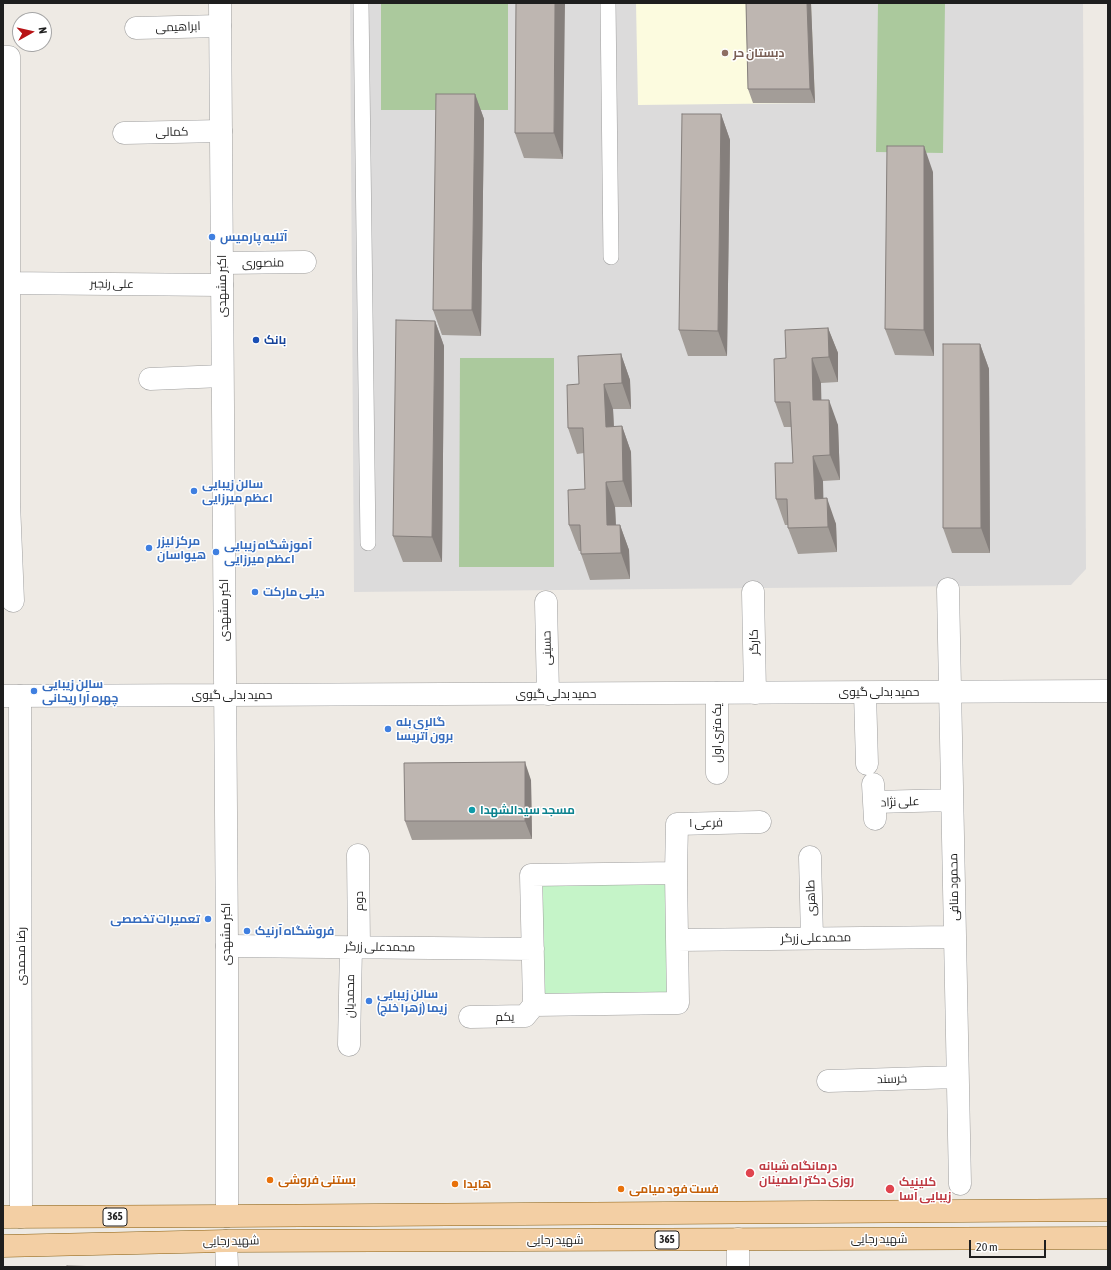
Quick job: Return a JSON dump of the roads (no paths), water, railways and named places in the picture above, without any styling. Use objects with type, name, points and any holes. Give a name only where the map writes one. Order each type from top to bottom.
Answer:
[{"type":"main road","name":"شهید رجایی","points":[[12,1217],[1108,1210]]},
{"type":"main road","points":[[226,1241],[227,1216]]},
{"type":"main road","name":"شهید رجایی","points":[[3,1246],[226,1241],[1108,1238]]},
{"type":"street","name":"اکبر مشهدی","points":[[220,3],[227,946],[227,1216]]},
{"type":"street","name":"ابراهیمی","points":[[136,28],[220,26]]},
{"type":"street","points":[[3,57],[9,57],[6,283],[6,503],[13,601]]},
{"type":"street","name":"کمالی","points":[[124,132],[221,131]]},
{"type":"street","name":"منصوری","points":[[222,263],[305,262]]},
{"type":"street","name":"علی رنجبر","points":[[6,283],[222,285]]},
{"type":"street","points":[[150,378],[222,376]]},
{"type":"street","name":"محمود منافی","points":[[948,589],[960,1184]]},
{"type":"street","name":"کارگر","points":[[753,592],[755,693]]},
{"type":"street","name":"حسینی","points":[[546,602],[548,694]]},
{"type":"street","name":"علی نژاد","points":[[865,692],[870,774],[875,819],[875,802],[952,800]]},
{"type":"street","name":"حمید بدلی گیوی","points":[[12,696],[1108,692]]},
{"type":"street","name":"یک متری اول","points":[[717,693],[718,774]]},
{"type":"street","name":"رضا محمدی","points":[[12,696],[12,1217]]},
{"type":"street","name":"فرعی ۱","points":[[676,873],[677,824],[760,822]]},
{"type":"street","name":"دوم","points":[[355,947],[358,855]]},
{"type":"street","name":"طاهری","points":[[810,857],[812,938]]},
{"type":"street","points":[[676,873],[677,940],[678,1003],[534,1005],[532,875],[676,873]]},
{"type":"street","name":"محمدعلی زرگر","points":[[677,940],[955,937]]},
{"type":"street","name":"محمدعلی زرگر","points":[[227,946],[533,949]]},
{"type":"street","name":"محمدیان","points":[[349,1045],[355,947]]},
{"type":"street","name":"یکم","points":[[470,1017],[525,1016],[534,1005]]},
{"type":"street","name":"خرسند","points":[[828,1081],[957,1077]]},
{"type":"street","points":[[738,1240],[738,1267]]},
{"type":"street","points":[[226,1241],[227,1267]]},
{"type":"lane","points":[[361,3],[368,542]]},
{"type":"lane","points":[[608,3],[611,257]]},
{"type":"place","name":"دبستان حر","points":[[725,53]]},
{"type":"place","name":"آتلیه پارمیس","points":[[212,237]]},
{"type":"place","name":"بانک","points":[[256,340]]},
{"type":"place","name":"سالن زیبایی اعظم میرزایی","points":[[194,491]]},
{"type":"place","name":"مرکز لیزر هیواسان","points":[[149,548]]},
{"type":"place","name":"آموزشگاه زیبایی اعظم میرزایی","points":[[216,552]]},
{"type":"place","name":"دیلی مارکت","points":[[255,592]]},
{"type":"place","name":"سالن زیبایی چهره آرا ریحانی","points":[[34,691]]},
{"type":"place","name":"گالری بله برون آتریسا","points":[[388,729]]},
{"type":"place","name":"مسجد سیدالشهدا","points":[[472,810]]},
{"type":"place","name":"تعمیرات تخصصی","points":[[208,919]]},
{"type":"place","name":"فروشگاه آرنیک","points":[[247,931]]},
{"type":"place","name":"سالن زیبایی زیما (زهرا خلج)","points":[[369,1001]]},
{"type":"place","name":"درمانگاه شبانه روزی دکتر اطمینان","points":[[750,1173]]},
{"type":"place","name":"بستنی فروشی","points":[[270,1180]]},
{"type":"place","name":"هایدا","points":[[455,1184]]},
{"type":"place","name":"فست فود میامی","points":[[621,1189]]},
{"type":"place","name":"کلینیک زیبایی آسا","points":[[890,1189]]}]
